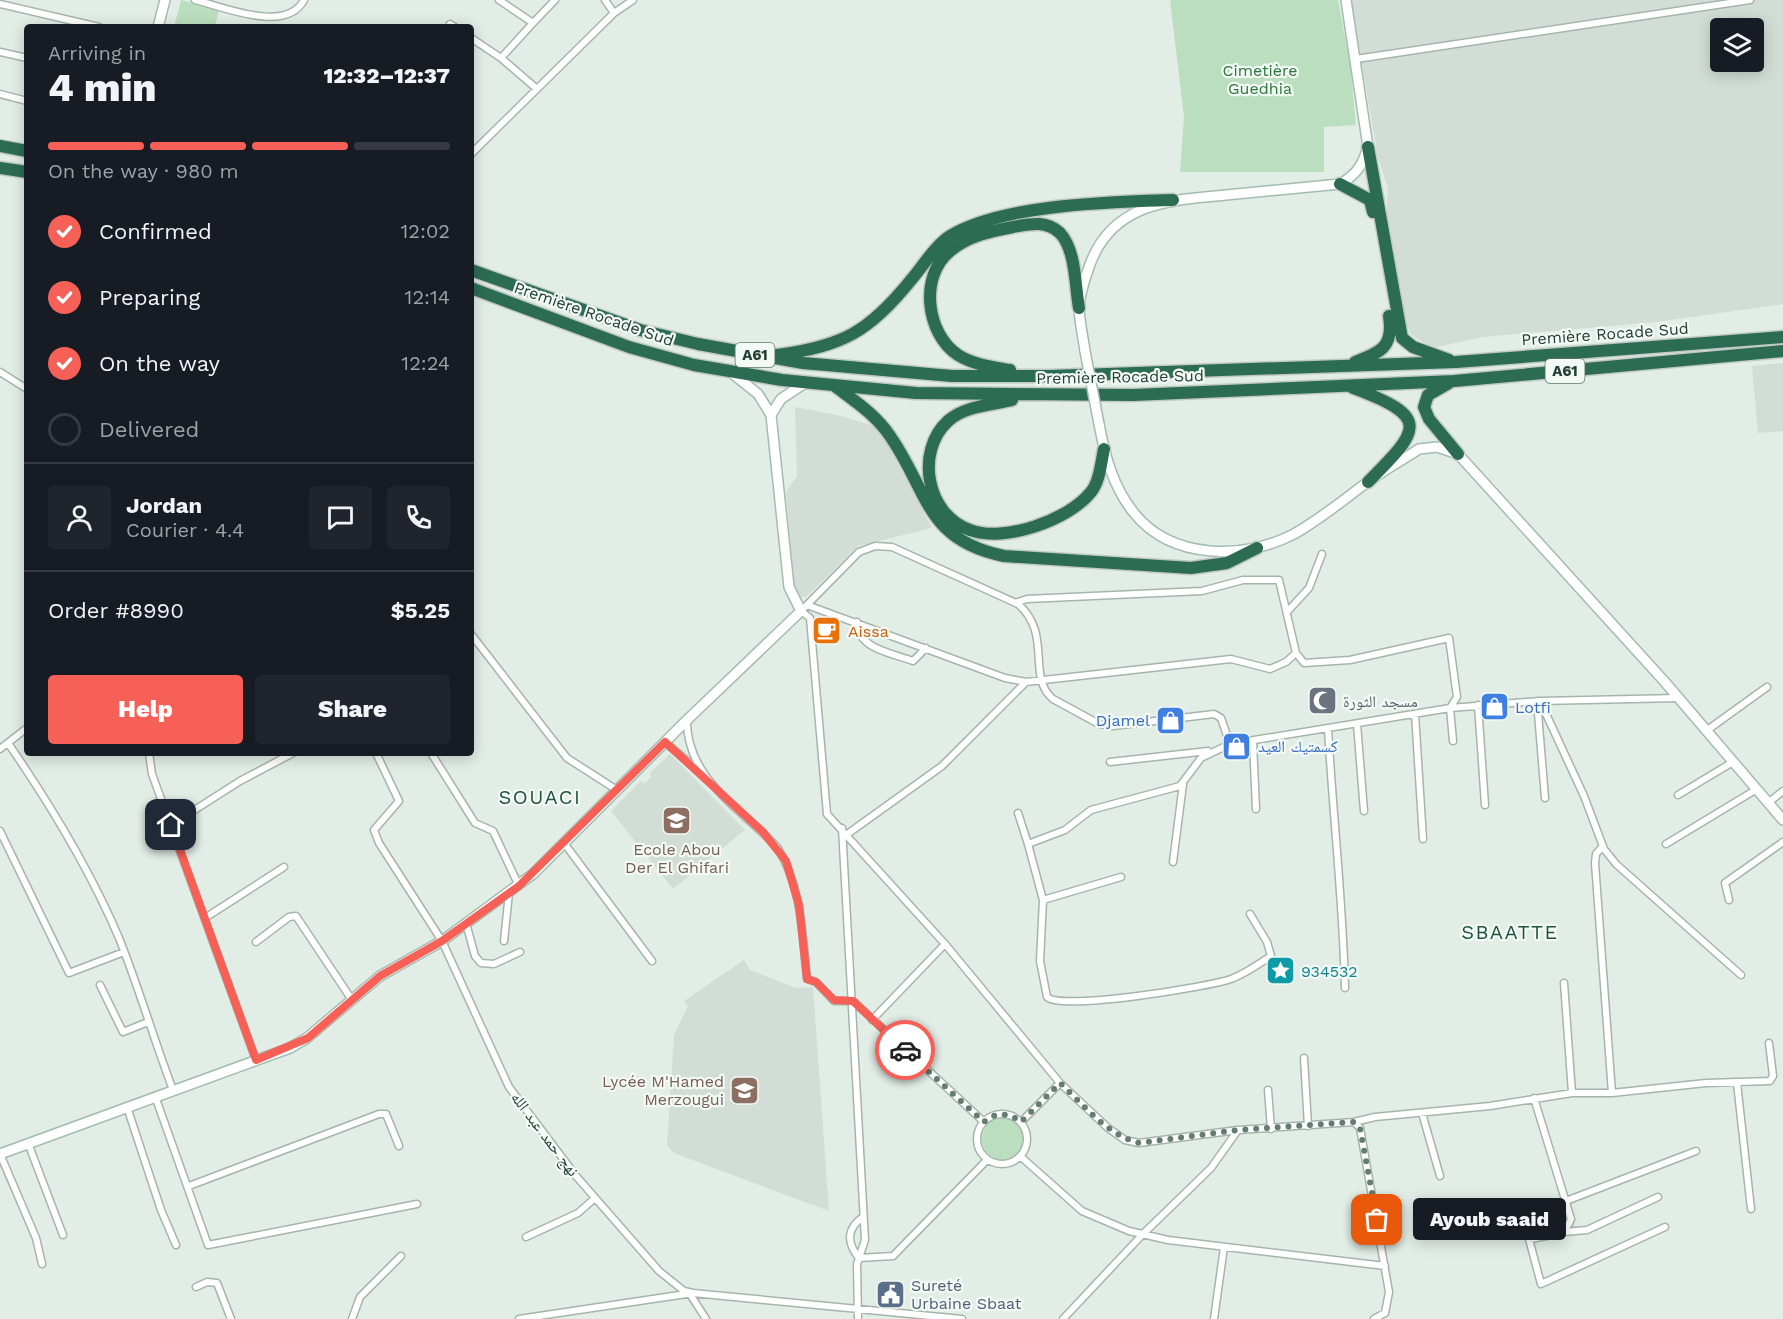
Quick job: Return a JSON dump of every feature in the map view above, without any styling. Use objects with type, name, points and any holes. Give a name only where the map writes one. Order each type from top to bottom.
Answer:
[{"type":"highway","points":[[0,146],[24,150]]},
{"type":"highway","points":[[1368,147],[1402,338],[1413,347],[1456,362]]},
{"type":"highway","points":[[0,168],[24,172]]},
{"type":"highway","points":[[1340,184],[1370,200],[1391,328],[1388,342],[1378,353],[1347,365]]},
{"type":"highway","points":[[764,356],[815,349],[859,332],[875,321],[896,300],[947,238],[982,222],[1078,205],[1173,200]]},
{"type":"highway","points":[[1050,376],[985,366],[958,354],[942,340],[934,325],[930,288],[933,275],[948,252],[962,242],[987,232],[1033,223],[1043,224],[1053,228],[1067,243],[1079,308]]},
{"type":"highway","name":"Première Rocade Sud","points":[[474,271],[640,330],[814,365],[952,376],[1050,376],[1456,362],[1783,337]]},
{"type":"highway","name":"Première Rocade Sud","points":[[474,289],[628,347],[728,372],[835,387],[916,393],[1029,396],[1133,395],[1454,381],[1783,351]]},
{"type":"highway","points":[[1454,381],[1428,395],[1424,407],[1429,419],[1458,454]]},
{"type":"highway","points":[[1347,385],[1392,403],[1407,415],[1410,423],[1407,441],[1368,482]]},
{"type":"highway","points":[[835,387],[881,425],[899,451],[927,507],[939,523],[959,540],[980,551],[1004,556],[1191,567],[1227,563],[1257,548]]},
{"type":"highway","points":[[1029,396],[965,410],[949,420],[934,436],[928,455],[928,470],[932,488],[952,520],[969,530],[985,534],[1025,529],[1051,520],[1070,511],[1093,490],[1104,449]]},
{"type":"main road","points":[[159,24],[165,0]]},
{"type":"main road","points":[[1346,0],[1368,147],[1362,166],[1355,175],[1340,184],[1173,200],[1136,211],[1112,228],[1092,257],[1081,289],[1079,308],[1085,351],[1108,467],[1124,498],[1134,514],[1162,536],[1181,545],[1211,551],[1234,552],[1257,548],[1293,534],[1419,449],[1437,447],[1458,454],[1678,698],[1783,820]]},
{"type":"main road","points":[[0,1154],[256,1060],[308,1038],[380,976],[442,941],[519,886],[804,608],[789,587],[771,415],[749,385],[728,372]]},
{"type":"main road","points":[[771,415],[781,399],[805,383]]},
{"type":"street","points":[[195,0],[258,16],[280,18],[299,9],[304,0]]},
{"type":"street","points":[[499,0],[533,23]]},
{"type":"street","points":[[501,58],[555,0]]},
{"type":"street","points":[[605,0],[614,13]]},
{"type":"street","points":[[474,151],[614,13],[633,0]]},
{"type":"street","points":[[1356,58],[1750,0]]},
{"type":"street","points":[[0,4],[86,24]]},
{"type":"street","points":[[474,40],[501,58],[537,89]]},
{"type":"street","points":[[0,52],[24,57]]},
{"type":"street","points":[[0,94],[24,100]]},
{"type":"street","points":[[0,372],[24,387]]},
{"type":"street","points":[[804,608],[859,552],[875,546],[892,547],[1015,603],[1030,615],[1036,628],[1041,681],[1047,694],[1053,699],[1098,724],[1124,726],[1214,714],[1221,718],[1230,744]]},
{"type":"street","points":[[1287,612],[1309,588],[1322,554]]},
{"type":"street","points":[[1015,603],[1027,599],[1202,591],[1243,580],[1272,578],[1279,580],[1296,653],[1304,663],[1350,660],[1449,638],[1457,697],[1450,708],[1453,741]]},
{"type":"street","points":[[804,608],[857,622],[1005,678],[1026,682],[1231,659],[1270,669],[1296,653]]},
{"type":"street","points":[[804,608],[810,618],[815,649],[825,804],[827,814],[842,828],[845,836],[864,1240],[859,1258],[858,1319]]},
{"type":"street","points":[[857,622],[857,631],[864,643],[913,661],[926,648]]},
{"type":"street","points":[[474,638],[567,758],[617,790]]},
{"type":"street","points":[[845,836],[942,766],[1026,682]]},
{"type":"street","points":[[1706,731],[1767,687]]},
{"type":"street","points":[[1173,862],[1183,784],[1201,758],[1230,744],[1478,705],[1538,701],[1678,698]]},
{"type":"street","points":[[1538,701],[1545,798]]},
{"type":"street","points":[[1538,701],[1584,796],[1603,846],[1616,864],[1741,975]]},
{"type":"street","points":[[1478,705],[1485,805]]},
{"type":"street","points":[[1415,714],[1423,839]]},
{"type":"street","points":[[687,720],[688,740],[703,774]]},
{"type":"street","points":[[1358,724],[1364,811]]},
{"type":"street","points":[[1328,729],[1345,988]]},
{"type":"street","points":[[0,749],[24,730]]},
{"type":"street","points":[[8,742],[39,788],[94,885],[124,952],[174,1090]]},
{"type":"street","points":[[665,742],[703,774],[777,847],[786,861],[799,905],[807,979],[816,982],[834,1000],[853,1001],[984,1122]]},
{"type":"street","points":[[1253,742],[1256,809]]},
{"type":"street","points":[[1110,762],[1213,751]]},
{"type":"street","points":[[149,756],[152,774],[256,1060]]},
{"type":"street","points":[[171,825],[240,781],[287,756]]},
{"type":"street","name":"نهج حمد عبد الله","points":[[377,756],[399,801],[374,830],[409,892],[442,941],[508,1087],[595,1198],[659,1271],[684,1291],[692,1293]]},
{"type":"street","points":[[434,756],[475,823],[493,831],[519,886]]},
{"type":"street","points":[[1678,795],[1733,762]]},
{"type":"street","points":[[1028,844],[1065,830],[1091,810],[1172,789],[1183,784]]},
{"type":"street","points":[[1666,844],[1757,789]]},
{"type":"street","points":[[1768,803],[1783,791]]},
{"type":"street","points":[[1018,813],[1043,900],[1041,974],[1047,997],[1058,1003],[1099,1001],[1213,984],[1234,978],[1271,956],[1267,942],[1250,914]]},
{"type":"street","points":[[0,831],[69,973],[124,952]]},
{"type":"street","points":[[845,836],[945,944],[1060,1083],[1108,1128],[1125,1140],[1149,1142],[1238,1130],[1354,1122],[1375,1117],[1572,1093],[1612,1093],[1706,1083],[1772,1080],[1769,1043]]},
{"type":"street","points":[[1730,900],[1725,883],[1783,842]]},
{"type":"street","points":[[564,843],[652,961]]},
{"type":"street","points":[[1603,846],[1596,854],[1595,863],[1612,1093]]},
{"type":"street","points":[[205,918],[284,867]]},
{"type":"street","points":[[1043,900],[1121,877]]},
{"type":"street","points":[[504,941],[509,893]]},
{"type":"street","points":[[256,942],[289,917],[296,916],[352,1000]]},
{"type":"street","points":[[466,923],[475,956],[481,963],[494,964],[520,952]]},
{"type":"street","points":[[872,1020],[945,944]]},
{"type":"street","points":[[1564,983],[1572,1093]]},
{"type":"street","points":[[100,985],[123,1032],[148,1022]]},
{"type":"street","points":[[1304,1058],[1308,1126]]},
{"type":"street","points":[[1021,1122],[1060,1083]]},
{"type":"street","points":[[1737,1083],[1751,1209]]},
{"type":"street","points":[[1268,1090],[1271,1129]]},
{"type":"street","points":[[155,1096],[189,1186],[208,1245],[214,1246],[417,1204]]},
{"type":"street","points":[[1534,1098],[1571,1219],[1569,1227],[1562,1232]]},
{"type":"street","points":[[127,1107],[161,1210],[176,1245]]},
{"type":"street","points":[[1422,1113],[1440,1176]]},
{"type":"street","points":[[189,1186],[379,1114],[386,1114],[399,1146]]},
{"type":"street","points":[[1002,1114],[1011,1115],[1021,1122],[1028,1134],[1025,1152],[1012,1164],[1003,1165],[987,1160],[977,1145],[977,1136],[984,1122],[993,1115],[1002,1114]]},
{"type":"street","points":[[1354,1122],[1360,1128],[1385,1266],[1389,1304],[1383,1316],[1374,1319]]},
{"type":"street","points":[[1063,1319],[1143,1234],[1212,1168],[1238,1130]]},
{"type":"street","points":[[28,1143],[63,1235]]},
{"type":"street","points":[[1566,1201],[1696,1151]]},
{"type":"street","points":[[0,1154],[36,1238],[42,1264]]},
{"type":"street","points":[[1020,1156],[1082,1211],[1143,1234],[1224,1247],[1385,1266]]},
{"type":"street","points":[[859,1258],[892,1256],[987,1160]]},
{"type":"street","points":[[1658,1197],[1587,1230],[1562,1232],[1529,1239],[1540,1284],[1665,1227]]},
{"type":"street","points":[[526,1238],[578,1214],[595,1198]]},
{"type":"street","points":[[859,1258],[851,1245],[849,1233],[854,1223],[863,1216]]},
{"type":"street","points":[[1214,1319],[1224,1247]]},
{"type":"street","points":[[352,1319],[360,1297],[401,1256]]},
{"type":"street","points":[[196,1287],[207,1282],[217,1283],[231,1319]]},
{"type":"street","points":[[692,1293],[706,1319]]},
{"type":"street","points":[[519,1319],[692,1293],[962,1319]]},
{"type":"shaded area","points":[[1351,0],[1783,0],[1783,304],[1656,322],[1483,337],[1432,348],[1411,334],[1401,311],[1386,220],[1388,188],[1378,158]]},
{"type":"shaded area","points":[[1783,363],[1783,431],[1758,433],[1752,366]]},
{"type":"shaded area","points":[[795,407],[837,415],[878,427],[932,528],[858,546],[806,597],[795,597],[786,492],[797,476]]},
{"type":"shaded area","name":"Ecole Abou Der El Ghifari","points":[[670,754],[745,830],[673,889],[611,811],[641,781],[645,783],[651,777],[650,773]]},
{"type":"shaded area","name":"Lycée M'Hamed Merzougui","points":[[744,960],[750,970],[796,988],[813,987],[829,1211],[674,1153],[667,1145],[674,1035],[688,1006],[684,1001]]},
{"type":"green space","points":[[181,0],[219,9],[216,24],[175,24]]},
{"type":"green space","name":"Cimetière Guedhia","points":[[1170,0],[1338,0],[1350,63],[1356,125],[1324,127],[1324,172],[1180,172],[1184,117]]},
{"type":"green space","points":[[1003,1118],[1018,1124],[1024,1139],[1018,1154],[1003,1160],[988,1154],[982,1139],[988,1124]]},
{"type":"way so far","points":[[905,1050],[984,1122],[993,1115],[1002,1114],[1011,1115],[1021,1122],[1060,1083],[1108,1128],[1125,1140],[1139,1143],[1238,1130],[1354,1122],[1360,1128],[1377,1220]]},
{"type":"place","name":"Aissa","points":[[827,631]]},
{"type":"place","name":"مسجد الثورة","points":[[1322,701]]},
{"type":"place","name":"Lotfi","points":[[1494,707]]},
{"type":"place","name":"Djamel","points":[[1171,720]]},
{"type":"place","name":"كسمتيك العيد","points":[[1237,746]]},
{"type":"place","name":"Ecole Abou Der El Ghifari","points":[[677,821]]},
{"type":"place","name":"934532","points":[[1280,971]]},
{"type":"place","name":"Lycée M'Hamed Merzougui","points":[[745,1090]]},
{"type":"place","name":"Ayoub saaid","points":[[1377,1220]]},
{"type":"place","name":"Sureté Urbaine Sbaat","points":[[890,1294]]},
{"type":"district","name":"SOUACI","points":[[540,797]]},
{"type":"district","name":"SBAATTE","points":[[1510,932]]},
{"type":"route","points":[[171,825],[256,1060],[290,1048],[308,1038],[380,976],[442,941],[519,886],[665,742],[703,774],[716,790],[763,832],[786,861],[793,878],[799,905],[807,979],[816,982],[831,999],[839,1002],[853,1001],[905,1050]]}]
